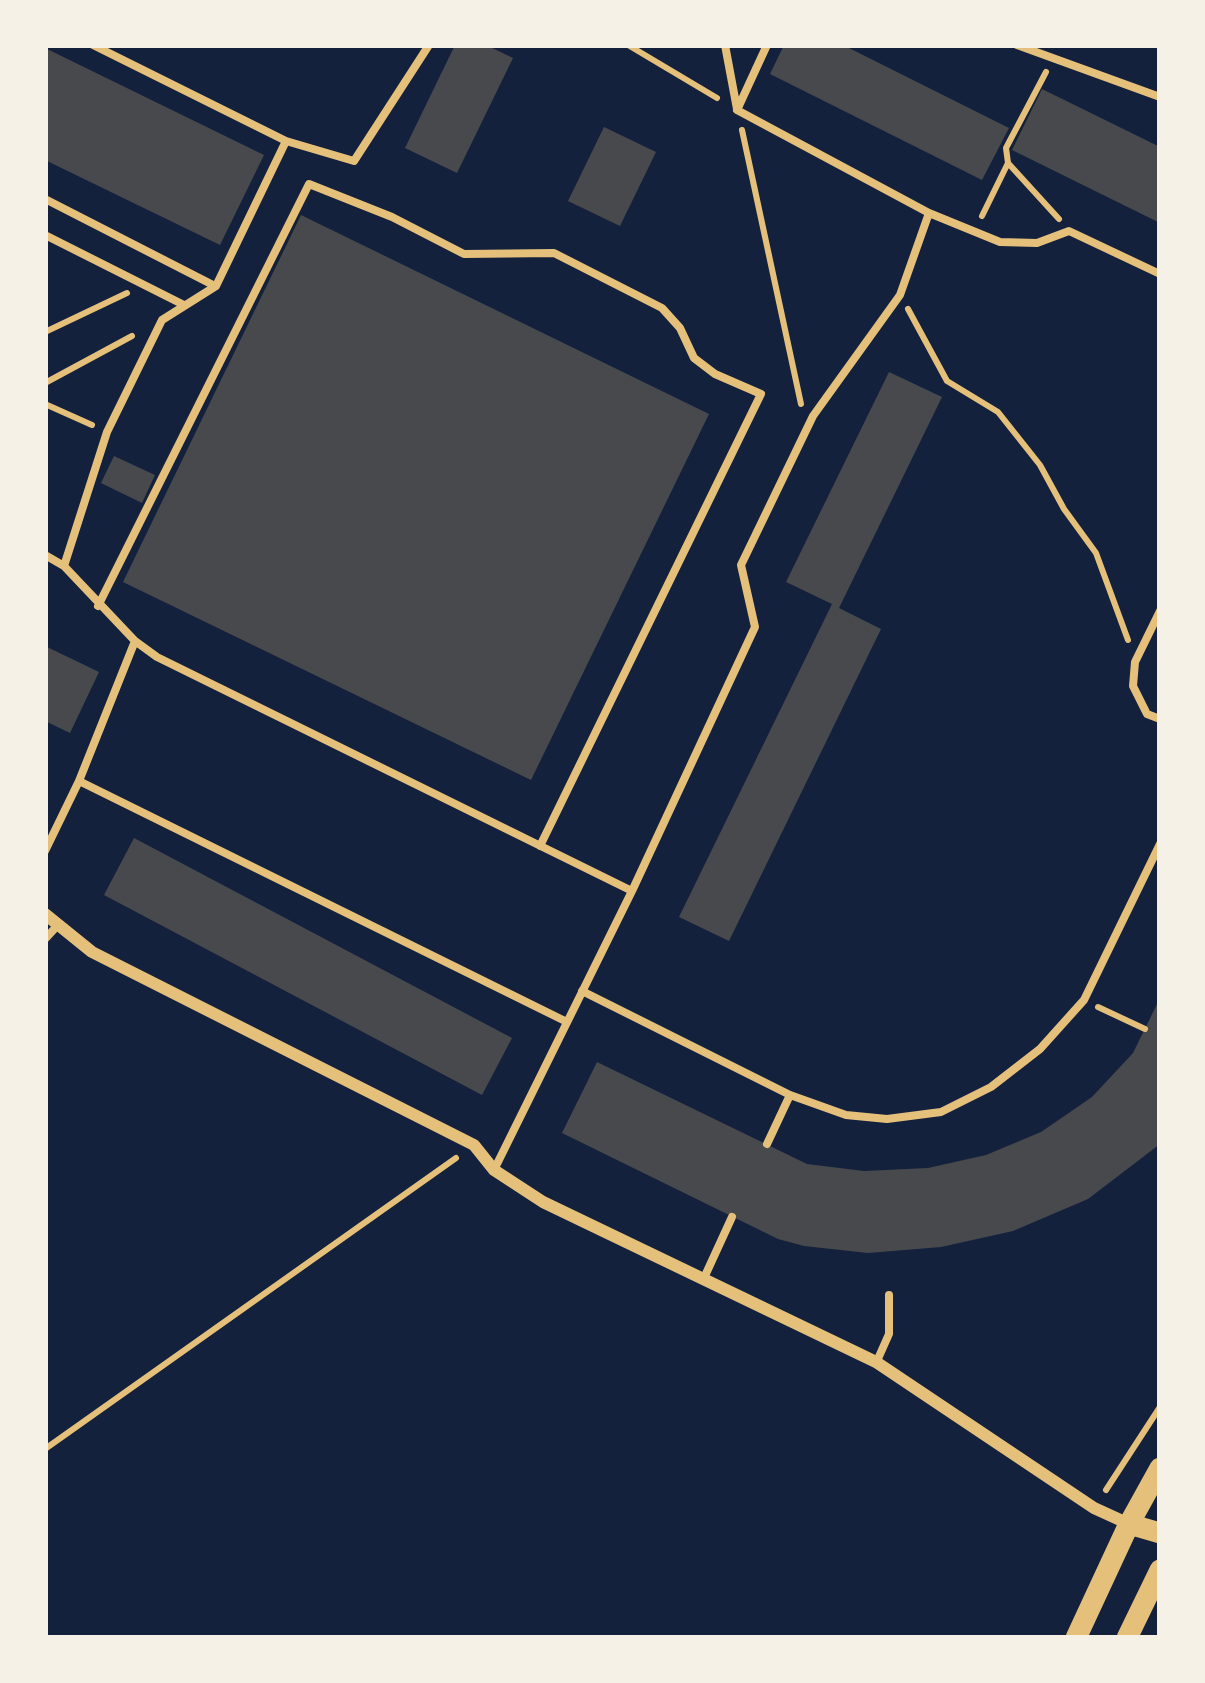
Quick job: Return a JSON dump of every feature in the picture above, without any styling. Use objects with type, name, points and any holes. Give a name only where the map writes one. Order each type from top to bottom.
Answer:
[{"type":"main road","points":[[1076,1638],[1160,1468]]},
{"type":"main road","points":[[1129,1524],[1160,1533]]},
{"type":"main road","points":[[1127,1638],[1160,1570]]},
{"type":"street","points":[[45,914],[92,952],[474,1145],[494,1170],[542,1202],[876,1362],[1094,1508],[1129,1524]]},
{"type":"lane","points":[[93,45],[286,141],[354,160],[429,45]]},
{"type":"lane","points":[[725,45],[737,110]]},
{"type":"lane","points":[[737,110],[767,45]]},
{"type":"lane","points":[[1017,45],[1160,97]]},
{"type":"lane","points":[[737,110],[929,213],[1000,242],[1037,243],[1070,230],[1160,274]]},
{"type":"lane","points":[[64,566],[107,432],[162,320],[216,286],[286,141]]},
{"type":"lane","points":[[98,606],[309,184],[392,217],[464,254],[554,253],[662,308],[680,328],[694,358],[716,374],[761,394],[540,846]]},
{"type":"lane","points":[[45,199],[216,286]]},
{"type":"lane","points":[[494,1170],[755,628],[741,565],[813,416],[900,295],[929,213]]},
{"type":"lane","points":[[45,235],[185,305]]},
{"type":"lane","points":[[45,555],[64,566],[98,606],[157,657],[632,891]]},
{"type":"lane","points":[[1160,610],[1135,662],[1133,686],[1147,714],[1160,719]]},
{"type":"lane","points":[[45,850],[79,781],[135,641]]},
{"type":"lane","points":[[79,781],[567,1022]]},
{"type":"lane","points":[[582,991],[790,1096],[846,1115],[887,1119],[940,1112],[991,1088],[1040,1049],[1084,1000],[1160,844]]},
{"type":"lane","points":[[45,939],[58,925]]},
{"type":"lane","points":[[766,1144],[790,1096]]},
{"type":"lane","points":[[703,1280],[732,1216]]},
{"type":"lane","points":[[876,1362],[889,1334],[889,1295]]},
{"type":"path","points":[[628,45],[737,110],[802,411],[761,394]]},
{"type":"path","points":[[975,230],[1008,163],[1006,148],[1054,58]]},
{"type":"path","points":[[1008,163],[1070,230]]},
{"type":"path","points":[[45,332],[144,285]]},
{"type":"path","points":[[900,295],[947,381],[998,412],[1040,465],[1096,553],[1135,662]]},
{"type":"path","points":[[45,383],[162,320]]},
{"type":"path","points":[[45,404],[107,432]]},
{"type":"path","points":[[1084,1000],[1145,1029]]},
{"type":"path","points":[[45,1449],[474,1145]]},
{"type":"path","points":[[1094,1508],[1160,1406]]},
{"type":"building","points":[[455,45],[486,45],[513,58],[457,173],[405,148]]},
{"type":"building","points":[[784,45],[843,45],[1009,128],[982,180],[770,74]]},
{"type":"building","points":[[45,48],[264,155],[220,245],[45,160]]},
{"type":"building","points":[[1042,89],[1160,147],[1160,223],[1012,150]]},
{"type":"building","points":[[604,127],[656,152],[620,226],[568,201]]},
{"type":"building","points":[[301,215],[709,414],[531,780],[123,582]]},
{"type":"building","points":[[889,372],[942,397],[839,608],[881,629],[729,941],[679,917],[832,604],[786,582]]},
{"type":"building","points":[[114,456],[155,475],[142,503],[101,483]]},
{"type":"building","points":[[45,646],[99,672],[70,733],[45,721]]},
{"type":"building","points":[[134,838],[512,1038],[482,1095],[104,895]]},
{"type":"building","points":[[1160,998],[1160,1144],[1088,1199],[1013,1231],[941,1247],[868,1253],[804,1246],[778,1239],[562,1133],[597,1062],[807,1164],[864,1171],[928,1168],[986,1155],[1041,1132],[1092,1097],[1133,1053]]}]
